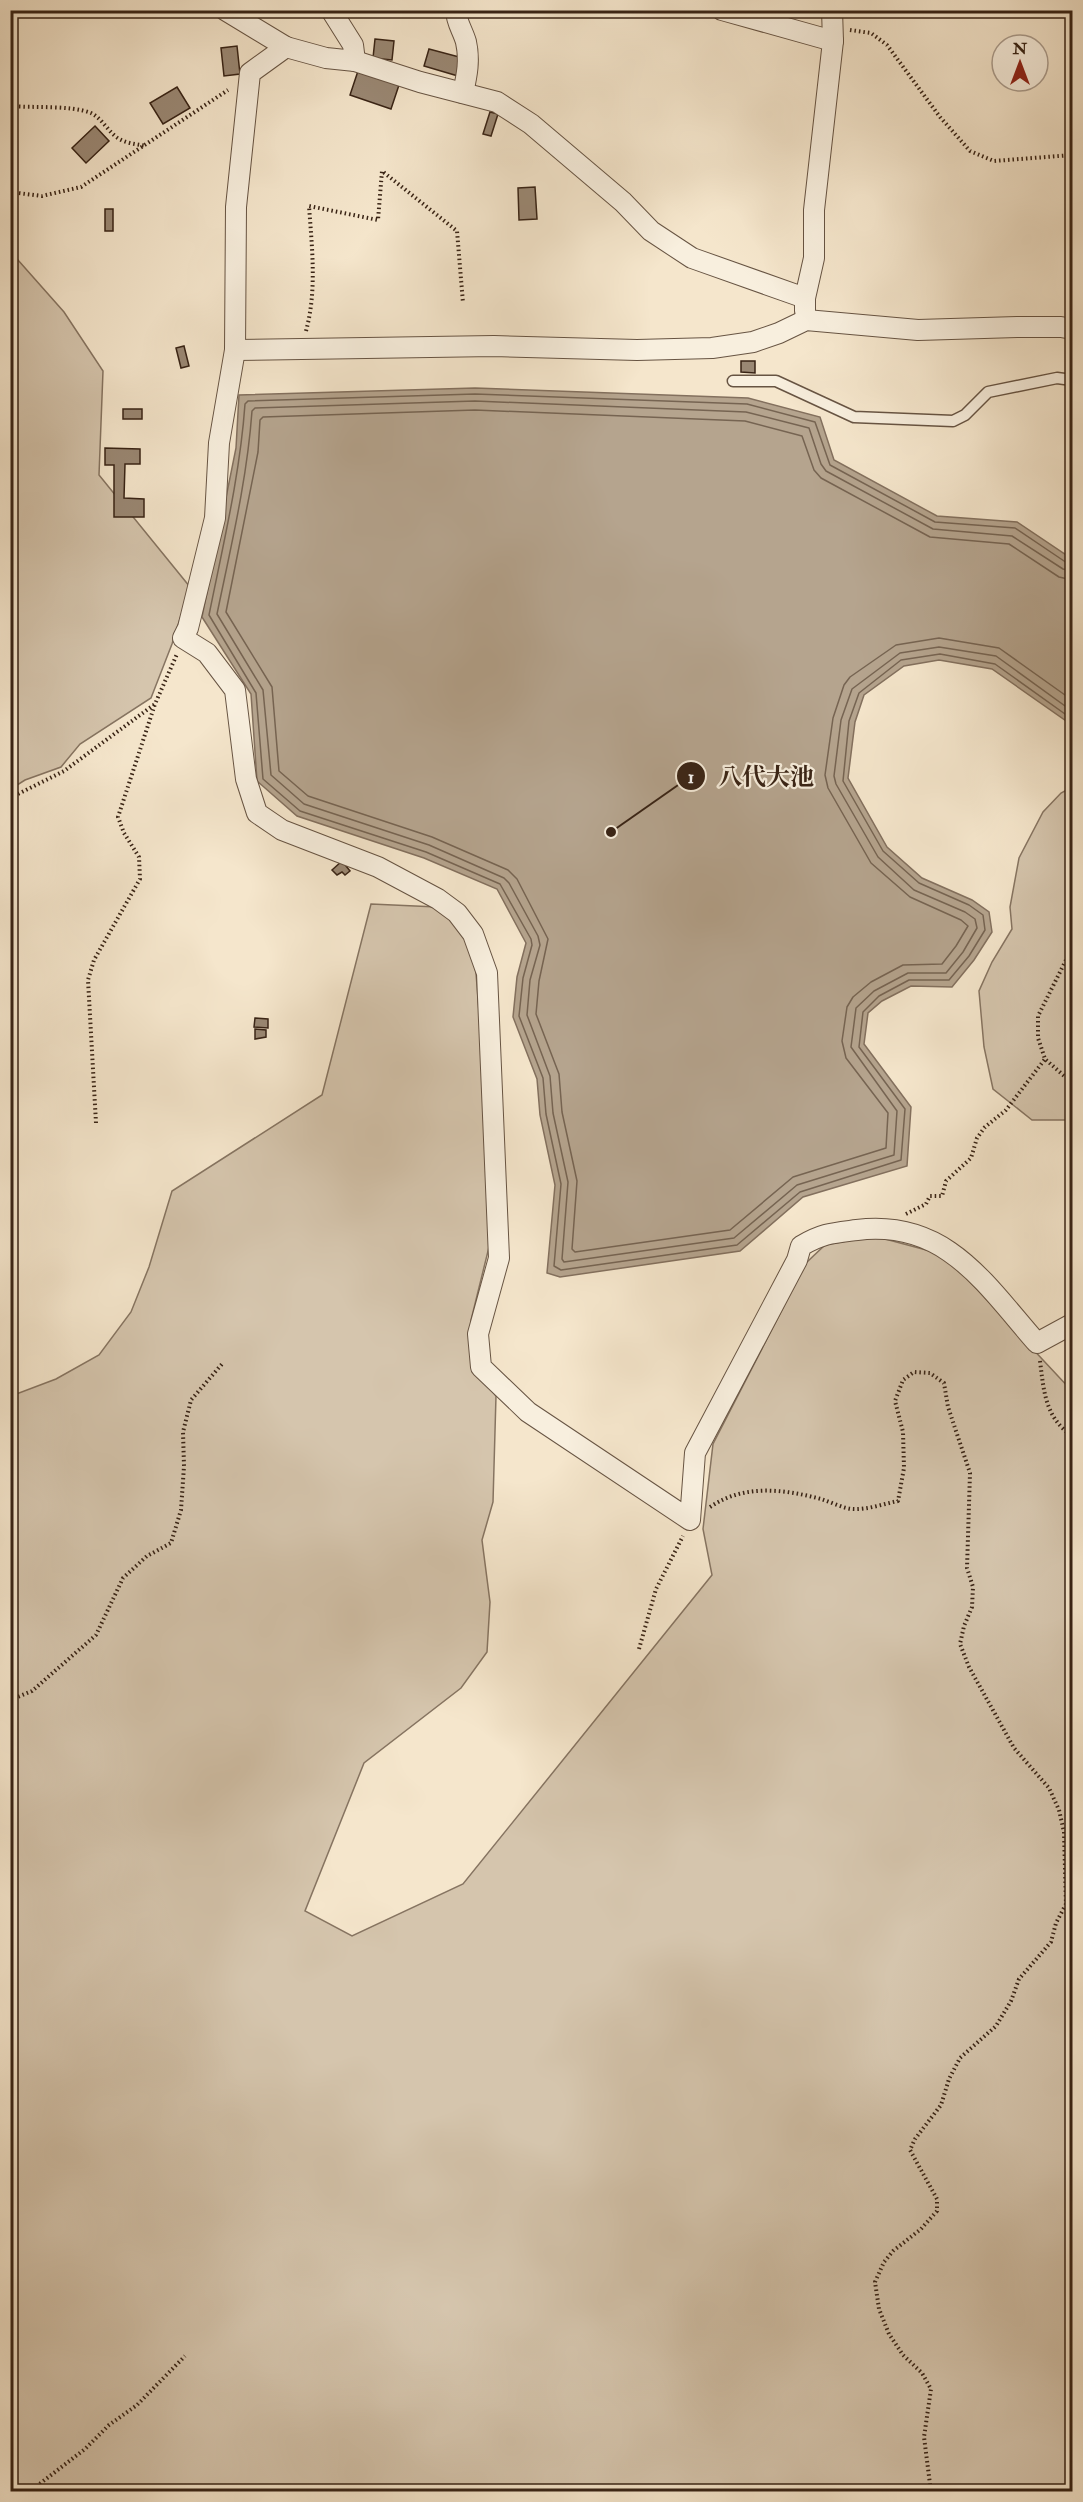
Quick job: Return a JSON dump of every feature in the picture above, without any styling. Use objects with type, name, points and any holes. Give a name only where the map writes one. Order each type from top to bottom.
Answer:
[{"type":"street","points":[[225,10],[286,47],[326,58],[355,61],[420,82],[497,102],[531,123],[623,202],[651,231],[692,258],[805,298]]},
{"type":"street","points":[[332,10],[353,45],[355,61]]},
{"type":"street","points":[[456,10],[456,18],[465,40],[469,68],[464,93]]},
{"type":"street","points":[[722,10],[833,27],[814,210],[814,258],[805,298],[806,320]]},
{"type":"street","points":[[286,47],[250,73],[236,207],[235,351],[219,443],[215,518],[188,628],[183,638],[207,653],[223,671],[235,690],[246,779],[257,813],[282,830],[378,867],[438,899],[457,914],[472,934],[481,952],[487,973],[500,1258],[478,1334],[481,1367],[528,1412],[690,1520],[695,1452],[797,1260],[801,1246],[823,1234],[882,1227],[923,1235],[962,1259],[1037,1343],[1072,1324]]},
{"type":"street","points":[[235,351],[494,346],[637,350],[712,348],[753,342],[806,320],[918,330],[1017,327],[1072,329]]},
{"type":"lane","points":[[733,381],[776,381],[854,417],[952,421],[965,415],[988,392],[1057,378],[1072,380]]},
{"type":"path","points":[[833,27],[871,33],[887,45],[940,117],[970,151],[994,161],[1072,155]]},
{"type":"path","points":[[10,192],[42,196],[81,187],[146,146],[250,73]]},
{"type":"path","points":[[10,106],[75,110],[91,114],[105,124],[115,136],[127,143],[146,146]]},
{"type":"path","points":[[301,350],[312,309],[313,254],[309,206],[378,220],[382,171],[457,231],[464,303]]},
{"type":"path","points":[[96,1123],[88,980],[94,960],[140,879],[140,857],[124,833],[118,817],[155,704],[183,638]]},
{"type":"path","points":[[10,798],[64,771],[155,704]]},
{"type":"path","points":[[1072,948],[1038,1016],[1038,1038],[1045,1059],[1072,1083]]},
{"type":"path","points":[[889,1228],[904,1215],[926,1204],[930,1196],[942,1196],[946,1181],[971,1158],[977,1138],[1006,1110],[1045,1059]]},
{"type":"path","points":[[1037,1343],[1046,1400],[1059,1426],[1072,1436]]},
{"type":"path","points":[[10,1700],[32,1691],[96,1635],[123,1578],[147,1556],[171,1543],[181,1510],[184,1466],[183,1432],[191,1400],[222,1364]]},
{"type":"path","points":[[639,1649],[656,1589],[690,1520],[722,1498],[760,1489],[813,1497],[851,1509],[898,1501],[904,1468],[903,1432],[895,1401],[903,1380],[914,1372],[930,1373],[944,1383],[948,1407],[970,1473],[967,1568],[973,1587],[972,1607],[963,1626],[960,1644],[969,1667],[1014,1748],[1049,1788],[1059,1810],[1064,1832],[1066,1904],[1056,1923],[1051,1942],[1019,1979],[1011,2001],[996,2026],[960,2058],[949,2079],[941,2104],[915,2139],[910,2150],[937,2199],[937,2211],[921,2229],[884,2262],[875,2282],[879,2309],[889,2334],[903,2355],[922,2373],[931,2389],[924,2437],[931,2492]]},
{"type":"path","points":[[29,2492],[32,2487],[85,2449],[109,2425],[137,2405],[185,2356]]},
{"type":"shaded area","points":[[10,251],[64,312],[103,371],[99,475],[190,587],[172,644],[151,698],[80,744],[61,767],[25,780],[11,789]]},
{"type":"shaded area","points":[[1072,787],[1072,1120],[1032,1120],[993,1089],[984,1047],[979,991],[992,962],[1012,929],[1010,907],[1019,858],[1043,812],[1061,793]]},
{"type":"shaded area","points":[[371,904],[437,907],[470,939],[476,973],[486,1101],[490,1243],[471,1320],[471,1362],[496,1396],[493,1502],[482,1540],[490,1602],[487,1652],[461,1688],[364,1763],[305,1911],[352,1936],[463,1884],[712,1575],[703,1529],[713,1444],[806,1263],[825,1245],[874,1236],[945,1255],[1072,1391],[1072,2491],[11,2492],[11,1396],[56,1379],[99,1355],[131,1312],[149,1267],[172,1191],[322,1095]]},
{"type":"water","points":[[475,388],[748,398],[820,417],[834,460],[937,516],[1017,522],[1072,559],[1072,725],[992,669],[939,660],[904,666],[864,695],[855,722],[848,778],[887,847],[922,878],[972,900],[989,912],[992,932],[974,960],[952,987],[911,986],[882,1001],[868,1013],[864,1044],[911,1107],[907,1166],[803,1197],[740,1251],[560,1277],[547,1273],[555,1185],[540,1115],[537,1079],[513,1017],[517,977],[526,943],[497,889],[424,858],[297,816],[257,781],[251,694],[202,617],[236,448],[239,395]]},
{"type":"building","points":[[375,39],[394,41],[392,60],[373,58]]},
{"type":"building","points":[[237,46],[240,74],[224,76],[221,48]]},
{"type":"building","points":[[429,49],[463,58],[458,76],[424,66]]},
{"type":"building","points":[[358,71],[399,85],[391,109],[350,95]]},
{"type":"building","points":[[177,87],[190,108],[163,124],[150,103]]},
{"type":"building","points":[[490,112],[498,114],[491,136],[483,134]]},
{"type":"building","points":[[95,126],[109,141],[86,163],[72,148]]},
{"type":"building","points":[[535,187],[537,219],[519,220],[518,188]]},
{"type":"building","points":[[105,209],[113,209],[113,231],[105,231]]},
{"type":"building","points":[[184,346],[189,366],[181,368],[176,348]]},
{"type":"building","points":[[741,361],[755,361],[755,373],[741,372]]},
{"type":"building","points":[[123,409],[142,409],[142,419],[123,419]]},
{"type":"building","points":[[105,448],[140,449],[140,464],[125,464],[124,498],[144,499],[144,517],[114,517],[114,465],[105,465]]},
{"type":"building","points":[[342,861],[350,871],[345,875],[342,872],[337,875],[332,870]]},
{"type":"building","points":[[255,1018],[268,1019],[268,1028],[254,1027]]},
{"type":"building","points":[[255,1029],[266,1030],[266,1037],[255,1039]]},
{"type":"place","name":"八代大池","points":[[611,832]]}]
